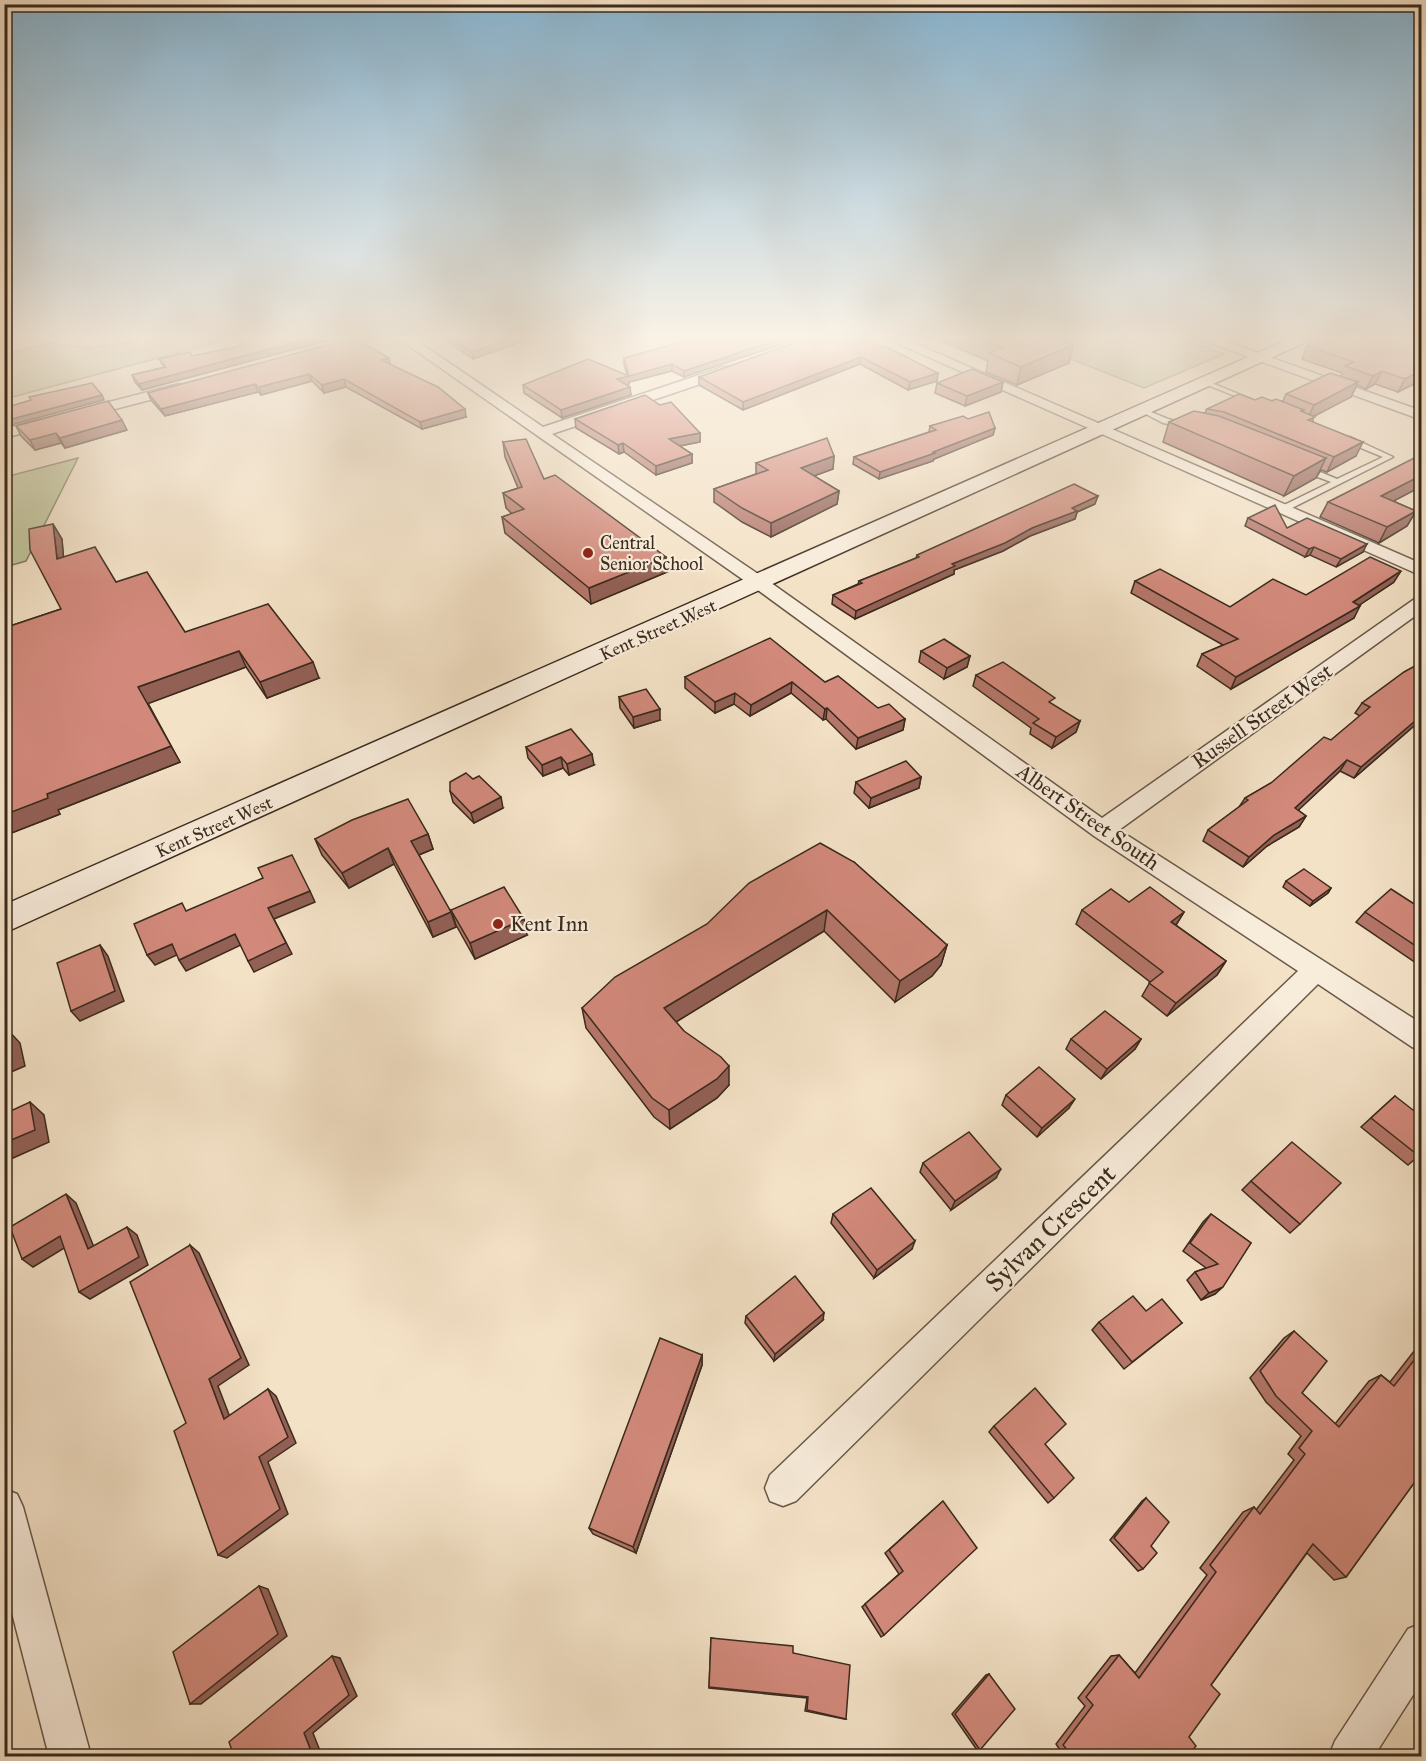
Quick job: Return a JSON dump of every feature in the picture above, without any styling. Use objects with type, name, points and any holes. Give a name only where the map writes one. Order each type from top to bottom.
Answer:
[{"type":"main road","name":"Kent Street West","points":[[4,920],[761,584],[1127,418]]},
{"type":"street","points":[[4,434],[64,418]]},
{"type":"street","name":"Albert Street South","points":[[519,418],[761,584],[1102,830],[1422,1039]]},
{"type":"street","points":[[540,433],[584,418]]},
{"type":"street","points":[[1077,418],[1422,571]]},
{"type":"street","name":"Russell Street West","points":[[1102,830],[1422,602]]},
{"type":"street","name":"Sylvan Crescent","points":[[783,1488],[1305,982],[1315,967]]},
{"type":"street","points":[[4,1507],[70,1756]]},
{"type":"street","points":[[1350,1756],[1422,1643]]},
{"type":"lane","points":[[1160,418],[1196,427]]},
{"type":"lane","points":[[1283,509],[1389,456],[1336,435]]},
{"type":"lane","points":[[1296,465],[1337,482]]},
{"type":"green space","points":[[78,458],[26,561],[5,567],[5,477]]},
{"type":"building","points":[[45,418],[122,420],[60,438],[56,433],[30,440],[16,426]]},
{"type":"building","points":[[413,418],[433,418],[420,422]]},
{"type":"building","points":[[686,418],[700,433],[669,439],[692,454],[656,466],[623,443],[618,445],[575,419]]},
{"type":"building","points":[[956,418],[991,418],[995,428],[933,452],[935,453],[880,472],[854,457],[936,430],[930,426]]},
{"type":"building","points":[[1178,418],[1225,418],[1326,458],[1294,476],[1169,422]]},
{"type":"building","points":[[1239,418],[1312,418],[1308,420],[1363,442],[1334,457]]},
{"type":"building","points":[[827,438],[834,456],[801,468],[839,491],[771,523],[742,508],[714,489],[768,470],[756,463]]},
{"type":"building","points":[[526,439],[544,479],[555,475],[666,557],[589,588],[502,517],[524,509],[503,493],[522,487],[503,442]]},
{"type":"building","points":[[1422,454],[1422,475],[1381,496],[1416,511],[1387,527],[1328,502]]},
{"type":"building","points":[[1074,484],[1098,496],[1072,508],[1077,511],[1032,528],[1005,543],[952,564],[955,566],[856,611],[833,595],[862,583],[859,581],[919,557],[917,555]]},
{"type":"building","points":[[1275,505],[1287,528],[1307,518],[1367,544],[1341,559],[1314,547],[1309,549],[1248,518]]},
{"type":"building","points":[[53,524],[57,559],[95,547],[116,582],[147,572],[185,632],[268,604],[313,662],[260,682],[239,651],[138,687],[171,746],[47,794],[48,798],[4,815],[4,613],[10,626],[61,609],[30,550],[29,529]]},
{"type":"building","points":[[1370,557],[1401,571],[1353,602],[1360,606],[1236,677],[1202,654],[1238,639],[1135,581],[1160,569],[1230,607],[1273,579],[1306,595]]},
{"type":"building","points":[[770,638],[825,682],[838,676],[878,708],[889,704],[905,719],[858,738],[827,708],[825,709],[792,682],[751,705],[735,693],[715,702],[685,677]]},
{"type":"building","points":[[944,639],[970,656],[947,668],[921,651]]},
{"type":"building","points":[[1003,662],[1055,698],[1049,702],[1080,721],[1056,737],[1033,723],[1039,719],[976,675]]},
{"type":"building","points":[[1422,662],[1422,715],[1361,767],[1347,760],[1295,808],[1306,816],[1274,835],[1249,857],[1208,830],[1248,800],[1245,798],[1271,783],[1324,737],[1331,740],[1370,707],[1362,703],[1404,672]]},
{"type":"building","points":[[646,689],[660,709],[633,717],[619,697]]},
{"type":"building","points":[[571,729],[592,754],[567,764],[561,757],[542,765],[526,747]]},
{"type":"building","points":[[906,761],[921,777],[871,798],[856,782]]},
{"type":"building","points":[[466,773],[473,779],[479,776],[501,797],[471,813],[450,791],[450,782]]},
{"type":"building","points":[[408,799],[428,834],[411,841],[451,912],[428,922],[388,848],[342,873],[315,839],[352,820]]},
{"type":"building","points":[[820,843],[854,862],[947,945],[938,956],[900,981],[827,910],[664,1008],[684,1031],[721,1057],[729,1066],[717,1079],[669,1110],[652,1098],[582,1008],[615,977],[707,924],[749,883]]},
{"type":"building","points":[[292,855],[310,891],[268,908],[286,943],[248,961],[235,934],[179,960],[172,944],[147,955],[134,924],[182,903],[186,911],[263,878],[258,868]]},
{"type":"building","points":[[1304,869],[1331,888],[1313,901],[1286,881]]},
{"type":"building","points":[[504,887],[524,919],[470,943],[451,910]]},
{"type":"building","points":[[1150,887],[1184,912],[1171,922],[1226,961],[1176,1003],[1149,983],[1163,972],[1082,910],[1111,889],[1129,902]]},
{"type":"building","points":[[1391,889],[1422,909],[1422,950],[1365,912]]},
{"type":"building","points":[[100,945],[115,991],[71,1011],[57,963]]},
{"type":"building","points":[[1105,1011],[1141,1039],[1107,1069],[1071,1039]]},
{"type":"building","points":[[7,1029],[11,1053],[4,1056],[4,1030]]},
{"type":"building","points":[[1039,1067],[1075,1099],[1042,1128],[1006,1095]]},
{"type":"building","points":[[1395,1096],[1422,1117],[1422,1153],[1419,1156],[1371,1118]]},
{"type":"building","points":[[30,1102],[35,1130],[4,1143],[4,1114]]},
{"type":"building","points":[[969,1132],[1001,1169],[955,1201],[923,1163]]},
{"type":"building","points":[[1292,1142],[1341,1183],[1300,1224],[1251,1181]]},
{"type":"building","points":[[871,1188],[915,1241],[877,1270],[833,1214]]},
{"type":"building","points":[[66,1194],[88,1249],[127,1227],[139,1257],[79,1292],[60,1236],[22,1259],[10,1227]]},
{"type":"building","points":[[1211,1214],[1251,1243],[1223,1287],[1209,1293],[1195,1272],[1218,1264],[1190,1243]]},
{"type":"building","points":[[190,1245],[241,1358],[209,1379],[224,1419],[268,1389],[288,1437],[259,1457],[280,1509],[218,1555],[174,1431],[186,1423],[130,1282]]},
{"type":"building","points":[[795,1276],[824,1313],[775,1354],[746,1316]]},
{"type":"building","points":[[1133,1296],[1146,1311],[1162,1299],[1182,1323],[1132,1362],[1099,1322]]},
{"type":"building","points":[[1294,1331],[1327,1361],[1302,1393],[1339,1427],[1381,1375],[1394,1386],[1422,1350],[1422,1472],[1346,1577],[1313,1544],[1211,1685],[1220,1694],[1189,1737],[1196,1746],[1188,1756],[1067,1756],[1070,1753],[1063,1745],[1093,1705],[1086,1697],[1119,1655],[1139,1678],[1216,1572],[1210,1565],[1254,1507],[1260,1514],[1305,1454],[1299,1448],[1312,1431],[1276,1396],[1260,1371]]},
{"type":"building","points":[[660,1338],[702,1355],[633,1547],[589,1528]]},
{"type":"building","points":[[1035,1388],[1066,1424],[1045,1444],[1074,1478],[1054,1498],[994,1426]]},
{"type":"building","points":[[1146,1498],[1169,1522],[1151,1546],[1157,1553],[1143,1569],[1114,1538]]},
{"type":"building","points":[[943,1501],[977,1548],[884,1635],[865,1604],[903,1571],[889,1550]]},
{"type":"building","points":[[259,1586],[278,1634],[190,1704],[173,1652]]},
{"type":"building","points":[[711,1638],[793,1646],[793,1653],[850,1665],[846,1719],[807,1710],[808,1697],[709,1687]]},
{"type":"building","points":[[332,1656],[349,1695],[304,1733],[313,1756],[234,1756],[229,1742]]},
{"type":"building","points":[[989,1674],[1015,1709],[980,1750],[955,1714]]},
{"type":"place","name":"Central Senior School","points":[[588,553]]},
{"type":"place","name":"Kent Inn","points":[[498,924]]}]
